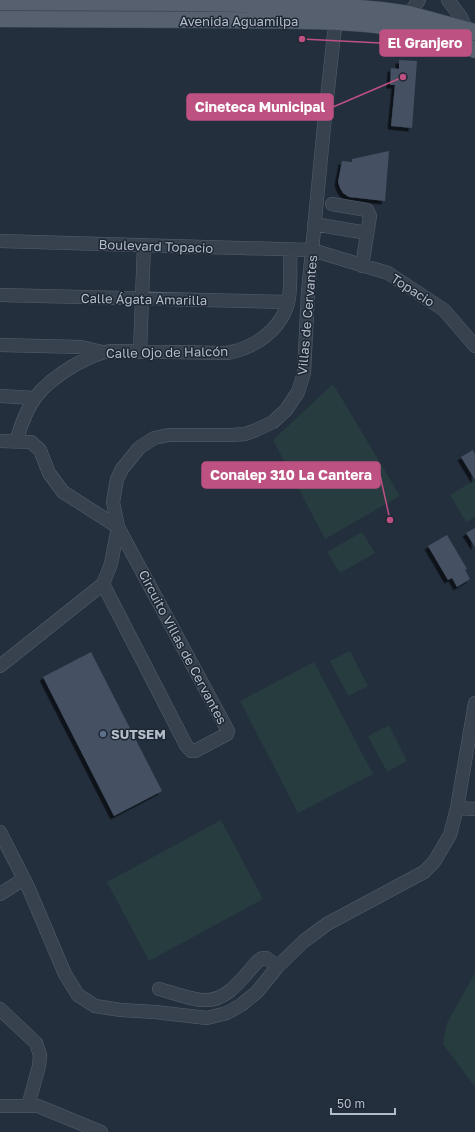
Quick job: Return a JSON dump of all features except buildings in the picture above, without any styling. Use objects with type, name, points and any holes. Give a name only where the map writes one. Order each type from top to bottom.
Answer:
[{"type":"main road","points":[[108,19],[134,1],[147,14],[161,20]]},
{"type":"main road","name":"Avenida Aguamilpa","points":[[0,2],[264,2],[330,13],[436,36],[475,50]]},
{"type":"main road","name":"Avenida Aguamilpa","points":[[0,19],[161,20],[330,13],[382,5],[472,31]]},
{"type":"street","points":[[409,14],[419,0]]},
{"type":"street","points":[[448,0],[472,31]]},
{"type":"street","name":"Villas de Cervantes","points":[[103,584],[110,564],[118,527],[113,502],[117,479],[122,469],[139,448],[154,438],[169,435],[245,434],[273,422],[286,410],[298,392],[304,373],[308,292],[330,13]]},
{"type":"street","points":[[332,204],[367,210],[370,216],[363,233],[358,264]]},
{"type":"street","points":[[314,224],[363,233]]},
{"type":"street","name":"Boulevard Topacio","points":[[0,241],[312,250]]},
{"type":"street","points":[[140,352],[144,245]]},
{"type":"street","name":"Calle Ojo de Halcón","points":[[16,442],[26,411],[34,398],[48,383],[61,373],[102,352],[227,353],[239,351],[256,343],[268,334],[282,315],[288,302],[291,250]]},
{"type":"street","name":"Topacio","points":[[312,250],[388,273],[444,310],[475,346]]},
{"type":"street","name":"Calle Ágata Amarilla","points":[[0,295],[288,302]]},
{"type":"street","points":[[0,345],[81,347],[102,352]]},
{"type":"street","points":[[0,396],[34,398]]},
{"type":"street","points":[[0,441],[31,442],[40,450],[49,473],[63,492],[118,527]]},
{"type":"street","name":"Circuito Villas de Cervantes","points":[[103,584],[186,745],[191,751],[195,751],[227,734],[228,731],[118,527]]},
{"type":"street","points":[[0,666],[103,584]]},
{"type":"street","points":[[0,832],[24,879],[65,974],[78,995],[94,1006],[121,1010],[207,1018],[226,1013],[241,1005],[257,992],[278,966],[304,941],[327,924],[424,872],[434,862],[450,835],[457,808],[475,704]]},
{"type":"street","points":[[457,808],[475,809]]},
{"type":"street","points":[[0,894],[24,879]]},
{"type":"street","points":[[159,989],[204,1000],[217,999],[230,991],[262,958],[266,958],[278,966]]},
{"type":"street","points":[[0,1009],[36,1043],[40,1055],[39,1066],[28,1106]]},
{"type":"street","points":[[0,1106],[38,1106],[101,1132]]},
{"type":"green space","points":[[333,384],[400,496],[325,539],[273,440]]},
{"type":"green space","points":[[475,480],[475,517],[466,522],[450,495]]},
{"type":"green space","points":[[362,532],[375,553],[340,573],[327,552]]},
{"type":"green space","points":[[350,651],[368,686],[348,696],[330,661]]},
{"type":"green space","points":[[314,662],[373,774],[298,813],[240,701]]},
{"type":"green space","points":[[389,725],[407,761],[387,772],[368,736]]},
{"type":"green space","points":[[221,820],[263,899],[149,961],[107,882]]},
{"type":"green space","points":[[475,973],[475,1087],[443,1044],[447,1023]]},
{"type":"place","name":"El Granjero","points":[[302,39]]},
{"type":"place","name":"Cineteca Municipal","points":[[403,77]]},
{"type":"place","name":"Conalep 310 La Cantera","points":[[390,520]]},
{"type":"place","name":"SUTSEM","points":[[103,734]]}]
